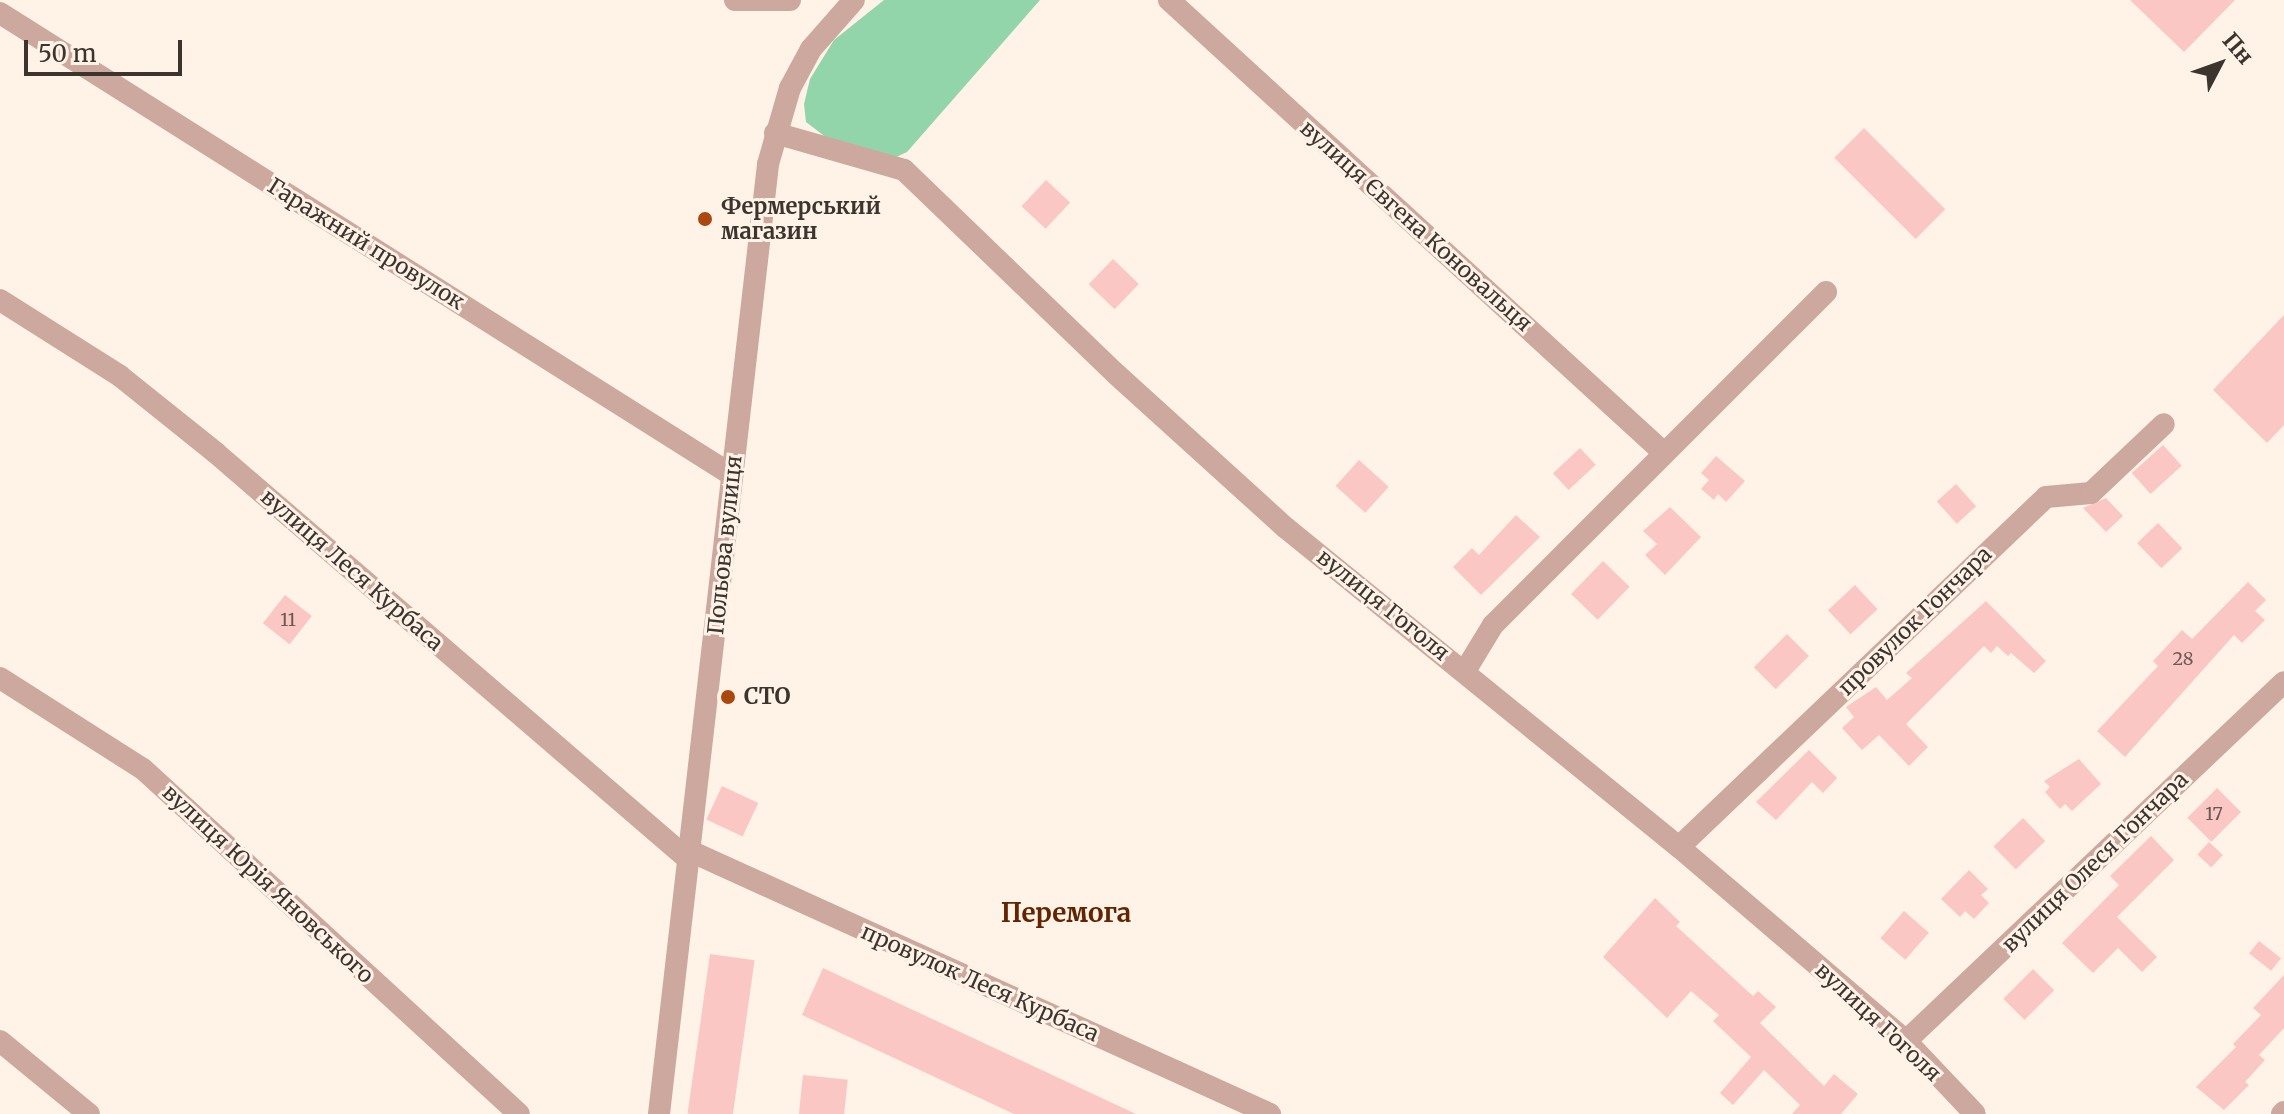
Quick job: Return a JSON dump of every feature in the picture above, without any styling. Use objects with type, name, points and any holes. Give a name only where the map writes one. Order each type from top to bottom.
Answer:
[{"type":"street","points":[[735,0],[790,0]]},
{"type":"street","name":"Польова вулиця","points":[[659,1114],[732,475],[775,133],[790,88],[811,49],[854,0]]},
{"type":"street","name":"вулиця Євгена Коновальця","points":[[1169,0],[1663,452]]},
{"type":"street","name":"Гаражний провулок","points":[[0,13],[732,475]]},
{"type":"street","name":"вулиця Гоголя","points":[[775,133],[904,170],[1116,374],[1286,528],[1679,847],[1906,1041],[1975,1114]]},
{"type":"street","points":[[1465,671],[1493,625],[1826,292]]},
{"type":"street","name":"вулиця Леся Курбаса","points":[[0,300],[120,376],[204,443],[690,855]]},
{"type":"street","name":"провулок Гончара","points":[[1679,847],[2046,497],[2091,493],[2164,424]]},
{"type":"street","name":"вулиця Юрія Яновського","points":[[0,678],[143,769],[519,1114]]},
{"type":"street","name":"вулиця Олеся Гончара","points":[[1906,1041],[2284,682]]},
{"type":"street","name":"провулок Леся Курбаса","points":[[690,855],[1270,1114]]},
{"type":"street","points":[[0,1041],[89,1114]]},
{"type":"green space","points":[[884,0],[1040,0],[907,152],[894,158],[827,138],[806,122],[804,104],[810,79],[834,40]]},
{"type":"building","points":[[2130,0],[2235,0],[2184,52]]},
{"type":"building","points":[[1864,128],[1945,209],[1916,239],[1834,158]]},
{"type":"building","points":[[1046,180],[1070,203],[1046,229],[1021,206]]},
{"type":"building","points":[[1113,259],[1139,284],[1115,309],[1089,284]]},
{"type":"building","points":[[2284,315],[2284,425],[2267,443],[2213,390]]},
{"type":"building","points":[[2163,445],[2182,466],[2151,494],[2132,473]]},
{"type":"building","points":[[1580,448],[1596,465],[1569,490],[1553,473]]},
{"type":"building","points":[[1716,456],[1745,481],[1726,502],[1718,494],[1714,500],[1701,489],[1709,480],[1701,473]]},
{"type":"building","points":[[1359,460],[1389,487],[1365,513],[1336,486]]},
{"type":"building","points":[[1956,484],[1976,506],[1957,524],[1937,501]]},
{"type":"building","points":[[2106,498],[2123,516],[2106,532],[2083,508]]},
{"type":"building","points":[[1670,507],[1701,537],[1665,575],[1645,555],[1657,544],[1643,531]]},
{"type":"building","points":[[1516,515],[1540,537],[1481,595],[1453,567],[1472,548],[1479,555]]},
{"type":"building","points":[[2158,523],[2182,548],[2161,568],[2137,543]]},
{"type":"building","points":[[1603,561],[1630,587],[1598,620],[1571,594]]},
{"type":"building","points":[[2248,582],[2266,600],[2255,611],[2265,620],[2242,643],[2234,635],[2125,757],[2097,731],[2158,666],[2153,661],[2182,630],[2192,639]]},
{"type":"building","points":[[1855,585],[1878,609],[1850,634],[1828,610]]},
{"type":"building","points":[[285,595],[312,616],[290,644],[263,623]]},
{"type":"building","points":[[1986,601],[2046,661],[2034,673],[2011,653],[2008,656],[1997,646],[1991,653],[1984,646],[1906,724],[1928,747],[1909,766],[1879,735],[1862,750],[1842,728],[1854,717],[1846,707],[1876,687],[1887,700],[1912,678],[1906,673]]},
{"type":"building","points":[[1787,634],[1809,656],[1776,689],[1754,667]]},
{"type":"building","points":[[1809,750],[1837,778],[1823,793],[1812,782],[1776,820],[1756,802]]},
{"type":"building","points":[[2079,759],[2101,784],[2072,811],[2065,804],[2060,809],[2045,792],[2050,787],[2044,781]]},
{"type":"building","points":[[722,786],[758,803],[743,836],[706,820]]},
{"type":"building","points":[[2217,788],[2241,812],[2211,842],[2187,818]]},
{"type":"building","points":[[2023,818],[2045,841],[2016,869],[1994,846]]},
{"type":"building","points":[[2151,836],[2174,860],[2117,917],[2157,957],[2142,972],[2118,948],[2093,973],[2062,943],[2119,885],[2110,876]]},
{"type":"building","points":[[2209,842],[2223,855],[2211,867],[2197,854]]},
{"type":"building","points":[[1969,870],[1988,889],[1981,895],[1989,903],[1974,919],[1965,911],[1960,917],[1941,899]]},
{"type":"building","points":[[1655,898],[1680,922],[1676,926],[1753,996],[1758,991],[1776,1007],[1760,1023],[1824,1086],[1834,1074],[1858,1094],[1841,1114],[1792,1114],[1800,1105],[1764,1070],[1733,1105],[1720,1093],[1751,1057],[1713,1021],[1719,1015],[1691,991],[1667,1018],[1603,957]]},
{"type":"building","points":[[1904,911],[1929,933],[1905,960],[1880,938]]},
{"type":"building","points":[[2259,941],[2281,958],[2271,971],[2249,954]]},
{"type":"building","points":[[710,954],[755,960],[733,1114],[688,1113]]},
{"type":"building","points":[[823,968],[1136,1114],[1014,1114],[802,1015]]},
{"type":"building","points":[[2033,969],[2054,990],[2025,1020],[2003,999]]},
{"type":"building","points":[[2284,975],[2284,1028],[2259,1055],[2265,1060],[2245,1082],[2249,1085],[2224,1110],[2196,1087],[2236,1047],[2233,1044],[2261,1015],[2253,1008]]},
{"type":"building","points":[[803,1075],[848,1080],[844,1114],[799,1114]]},
{"type":"place","name":"Фермерський магазин","points":[[705,219]]},
{"type":"place","name":"СТО","points":[[728,697]]},
{"type":"district","name":"Перемога","points":[[1066,913]]}]
